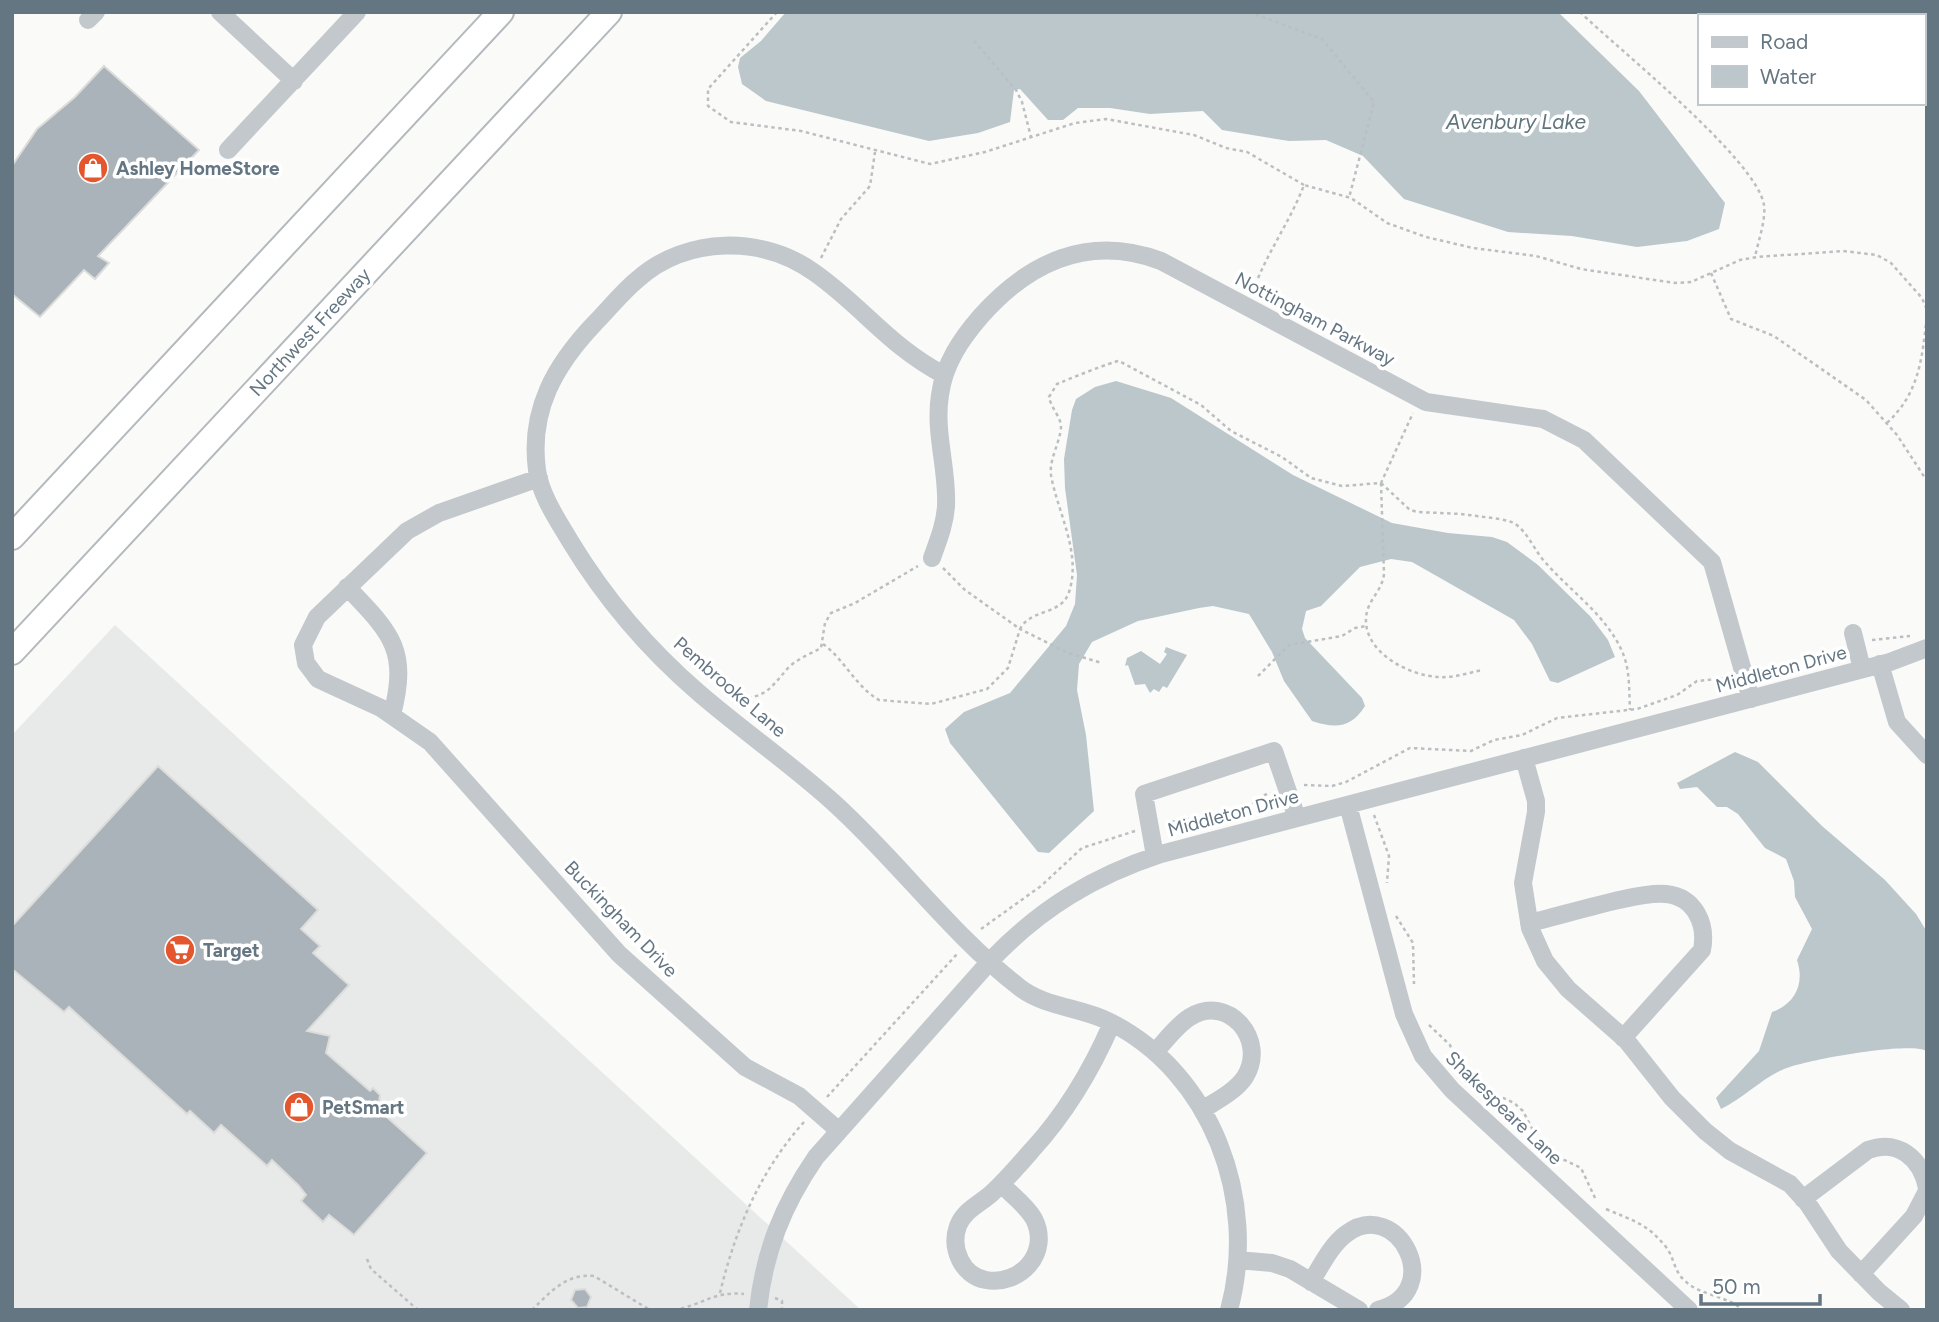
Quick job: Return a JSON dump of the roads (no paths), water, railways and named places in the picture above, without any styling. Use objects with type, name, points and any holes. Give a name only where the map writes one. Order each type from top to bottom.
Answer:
[{"type":"highway","points":[[12,537],[501,12]]},
{"type":"highway","name":"Northwest Freeway","points":[[12,652],[609,12]]},
{"type":"street","points":[[220,12],[294,81]]},
{"type":"street","points":[[229,150],[357,12]]},
{"type":"street","name":"Pembrooke Lane","points":[[944,375],[896,346],[812,270],[769,250],[721,245],[684,253],[638,279],[581,338],[551,378],[540,406],[536,434],[539,478],[556,517],[602,587],[655,650],[716,707],[834,803],[969,941],[1028,993],[1112,1023],[1156,1051]]},
{"type":"street","name":"Nottingham Parkway","points":[[932,558],[946,508],[938,410],[944,375],[961,342],[998,297],[1028,272],[1058,258],[1108,251],[1146,256],[1418,399],[1455,408],[1543,418],[1584,440],[1712,562],[1751,699]]},
{"type":"street","name":"Buckingham Drive","points":[[539,478],[472,499],[421,522],[347,587],[307,631],[303,645],[306,663],[318,679],[392,715],[440,752],[634,968],[745,1067],[816,1109],[838,1130]]},
{"type":"street","points":[[347,587],[387,632],[395,648],[400,678],[392,715]]},
{"type":"street","points":[[1854,638],[1862,669]]},
{"type":"street","name":"Middleton Drive","points":[[759,1303],[768,1252],[783,1210],[803,1176],[838,1130],[990,960],[1019,931],[1062,898],[1110,872],[1155,856],[1751,699],[1880,664],[1927,648]]},
{"type":"street","points":[[1880,664],[1897,722],[1927,755]]},
{"type":"street","points":[[1155,856],[1144,794],[1274,751],[1297,818]]},
{"type":"street","points":[[1524,758],[1536,801],[1523,883],[1529,923],[1536,943],[1555,975],[1623,1038],[1672,1098],[1720,1143],[1782,1179],[1803,1199],[1839,1251],[1860,1274],[1901,1310]]},
{"type":"street","name":"Shakespeare Lane","points":[[1348,805],[1404,1014],[1413,1037],[1433,1072],[1689,1310]]},
{"type":"street","points":[[1529,923],[1654,894],[1676,896],[1690,904],[1702,928],[1702,950],[1623,1038]]},
{"type":"street","points":[[1202,1110],[1245,1077],[1252,1051],[1252,1040],[1245,1028],[1224,1013],[1202,1012],[1180,1025],[1156,1051],[1202,1110],[1226,1160],[1238,1227],[1238,1259],[1229,1310]]},
{"type":"street","points":[[1001,1185],[1033,1218],[1037,1228],[1037,1248],[1028,1269],[1020,1275],[1007,1280],[983,1280],[972,1275],[960,1259],[955,1240],[957,1229],[966,1213],[1001,1185],[1056,1122],[1112,1023]]},
{"type":"street","points":[[1803,1199],[1867,1150],[1892,1146],[1910,1155],[1925,1177],[1927,1189],[1913,1216],[1860,1274]]},
{"type":"street","points":[[1311,1282],[1349,1232],[1370,1226],[1394,1232],[1409,1250],[1411,1280],[1396,1302],[1378,1310]]},
{"type":"street","points":[[1238,1259],[1272,1262],[1359,1310]]},
{"type":"water","name":"Avenbury Lake","points":[[786,12],[1558,12],[1639,91],[1725,203],[1719,229],[1687,241],[1637,247],[1572,236],[1508,232],[1404,199],[1363,156],[1326,140],[1289,141],[1222,130],[1203,111],[1150,114],[1110,108],[1078,108],[1063,120],[1048,120],[1020,89],[1014,90],[1010,122],[978,133],[929,141],[766,101],[742,84],[738,67],[740,58],[761,41]]},
{"type":"water","points":[[1116,381],[1171,398],[1293,475],[1392,523],[1448,533],[1492,537],[1507,542],[1538,565],[1590,616],[1608,640],[1615,657],[1558,683],[1550,681],[1532,644],[1514,620],[1412,562],[1391,559],[1360,567],[1321,606],[1306,611],[1302,629],[1305,638],[1362,698],[1365,706],[1354,719],[1336,726],[1312,721],[1284,681],[1272,652],[1249,614],[1213,606],[1138,621],[1092,642],[1079,664],[1077,690],[1086,735],[1094,811],[1049,853],[1038,852],[950,743],[945,729],[964,712],[1010,693],[1066,626],[1075,604],[1077,575],[1065,488],[1064,459],[1072,410],[1076,399],[1095,387]]},
{"type":"water","points":[[1166,647],[1187,655],[1167,688],[1163,686],[1159,692],[1154,689],[1150,693],[1145,684],[1135,685],[1128,665],[1125,666],[1127,658],[1141,651],[1160,664],[1167,654],[1164,652]]},
{"type":"water","points":[[1735,752],[1758,762],[1822,826],[1885,880],[1916,914],[1927,932],[1927,1051],[1900,1048],[1879,1050],[1795,1065],[1776,1073],[1721,1109],[1716,1098],[1759,1051],[1772,1012],[1787,1004],[1796,992],[1800,977],[1797,960],[1812,929],[1795,897],[1794,881],[1786,859],[1765,848],[1738,814],[1727,807],[1717,807],[1697,787],[1680,789],[1677,783]]},
{"type":"place","name":"Ashley HomeStore","points":[[93,168]]},
{"type":"place","name":"Target","points":[[180,950]]},
{"type":"place","name":"PetSmart","points":[[299,1107]]}]
